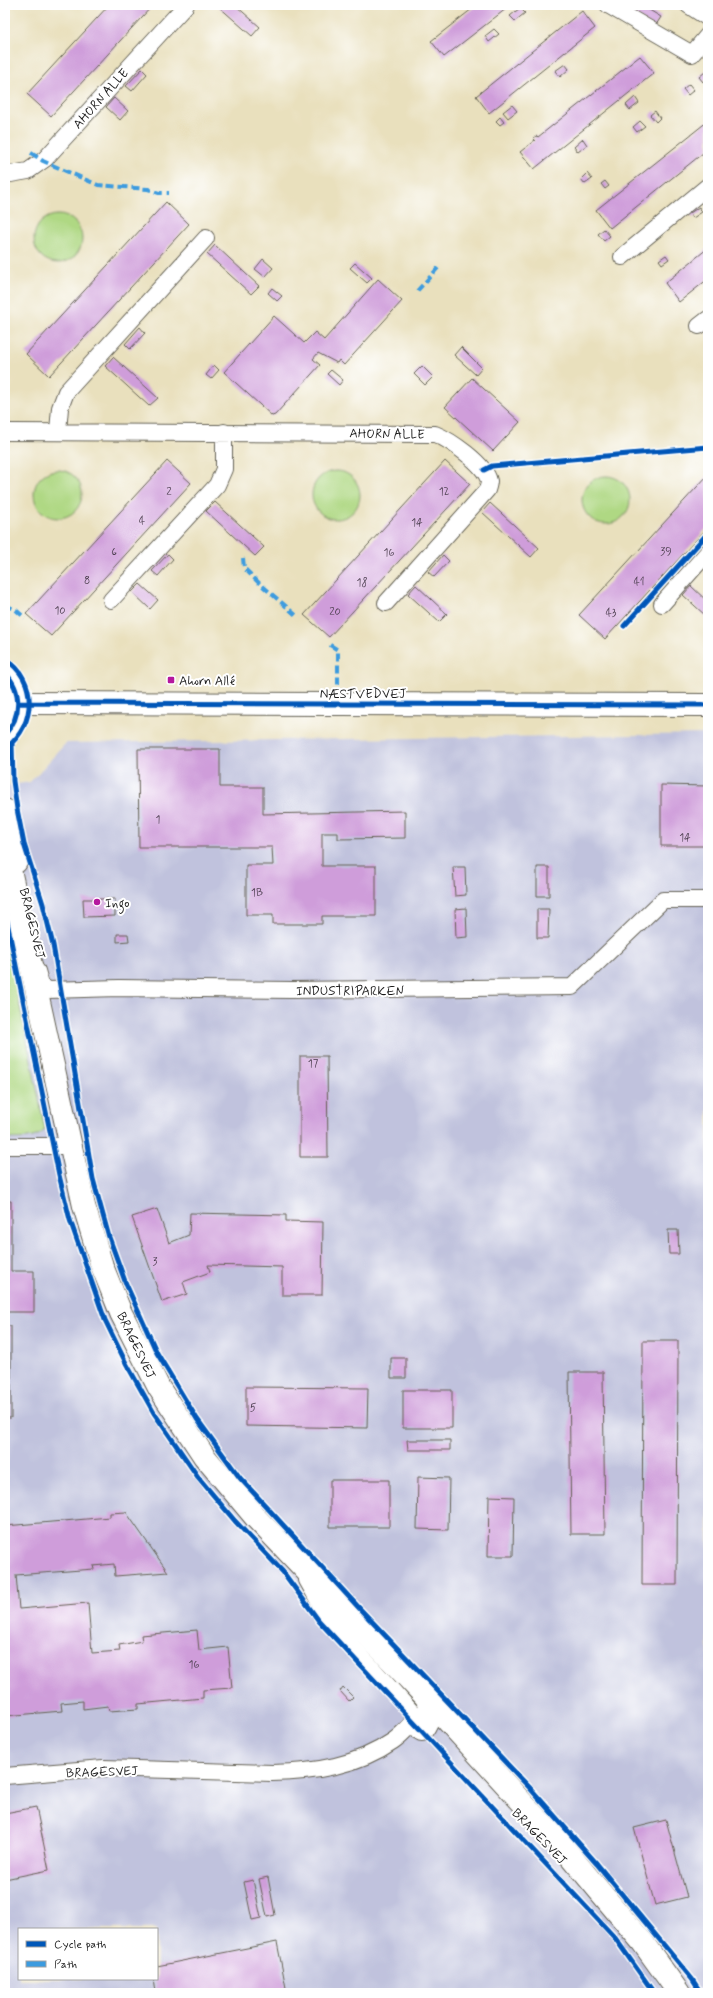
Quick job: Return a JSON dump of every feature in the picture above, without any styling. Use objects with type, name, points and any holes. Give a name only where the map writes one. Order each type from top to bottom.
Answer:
[{"type":"main road","points":[[5,673],[14,685],[18,703],[14,720],[5,734]]},
{"type":"main road","name":"NÆSTVEDVEJ","points":[[18,703],[708,705]]},
{"type":"main road","name":"BRAGESVEJ","points":[[5,810],[15,858],[37,932],[44,997],[70,1146],[84,1206],[102,1266],[121,1313],[159,1388],[204,1456],[426,1716],[530,1811],[642,1943],[679,1993]]},
{"type":"main road","name":"BRAGESVEJ","points":[[5,847],[19,906],[44,997]]},
{"type":"main road","name":"BRAGESVEJ","points":[[256,1518],[307,1580],[426,1716],[642,1943]]},
{"type":"street","name":"AHORN ALLE","points":[[5,175],[28,171],[45,159],[186,5]]},
{"type":"street","points":[[608,5],[692,54],[708,35]]},
{"type":"street","points":[[688,5],[708,18]]},
{"type":"street","points":[[622,257],[708,186]]},
{"type":"street","points":[[58,431],[60,408],[66,392],[206,238]]},
{"type":"street","name":"AHORN ALLE","points":[[5,432],[58,431],[435,434],[448,440],[484,470],[489,482],[487,490],[386,603]]},
{"type":"street","points":[[111,600],[217,485],[224,469],[224,432]]},
{"type":"street","points":[[662,604],[708,552]]},
{"type":"street","name":"INDUSTRIPARKEN","points":[[44,997],[119,988],[298,990],[572,987],[663,900],[708,900]]},
{"type":"street","points":[[5,1146],[70,1146]]},
{"type":"street","name":"BRAGESVEJ","points":[[5,1776],[103,1768],[200,1771],[264,1781],[302,1782],[327,1779],[353,1773],[381,1761],[426,1716]]},
{"type":"shaded area","points":[[708,734],[708,1993],[5,1993],[5,786],[30,782],[66,743]]},
{"type":"green space","points":[[53,215],[63,215],[72,219],[78,225],[81,230],[81,248],[72,259],[63,263],[53,263],[44,259],[38,253],[34,244],[34,234],[38,225],[44,219]]},
{"type":"green space","points":[[53,470],[63,470],[72,474],[78,480],[81,485],[81,503],[72,514],[63,518],[53,518],[44,514],[38,508],[34,499],[34,489],[38,480],[44,474]]},
{"type":"green space","points":[[331,471],[341,471],[350,475],[356,481],[359,486],[359,504],[350,515],[341,519],[331,519],[322,515],[316,509],[312,500],[312,490],[316,481],[322,475]]},
{"type":"green space","points":[[601,476],[611,476],[620,480],[626,486],[629,491],[629,509],[620,520],[611,524],[601,524],[592,520],[586,514],[582,505],[582,495],[586,486],[592,480]]},
{"type":"green space","points":[[5,933],[45,1129],[42,1133],[27,1138],[5,1139],[5,1063],[9,1040],[5,1028]]},
{"type":"building","points":[[109,5],[153,5],[51,116],[27,94]]},
{"type":"building","points":[[217,5],[235,5],[260,27],[252,36]]},
{"type":"building","points":[[477,5],[511,5],[444,57],[431,41]]},
{"type":"building","points":[[618,5],[641,5],[661,17],[654,28]]},
{"type":"building","points":[[520,8],[525,13],[515,21],[510,16]]},
{"type":"building","points":[[582,11],[595,28],[489,113],[476,96]]},
{"type":"building","points":[[494,29],[499,34],[489,42],[485,36]]},
{"type":"building","points":[[640,56],[654,73],[534,169],[520,152],[535,140],[533,138],[538,137]]},
{"type":"building","points":[[565,64],[569,69],[560,77],[555,71]]},
{"type":"building","points":[[142,69],[147,74],[132,91],[126,86]]},
{"type":"building","points":[[705,72],[708,78],[703,82],[699,77]]},
{"type":"building","points":[[689,84],[694,90],[688,95],[683,89]]},
{"type":"building","points":[[635,97],[639,103],[630,110],[626,105]]},
{"type":"building","points":[[114,98],[128,111],[120,120],[106,107]]},
{"type":"building","points":[[512,105],[517,111],[508,118],[503,112]]},
{"type":"building","points":[[655,111],[660,118],[656,122],[650,115]]},
{"type":"building","points":[[500,117],[504,122],[500,125],[496,121]]},
{"type":"building","points":[[640,121],[645,126],[637,132],[633,127]]},
{"type":"building","points":[[708,121],[708,149],[610,228],[596,210]]},
{"type":"building","points":[[583,139],[587,145],[578,152],[574,147]]},
{"type":"building","points":[[587,173],[592,179],[585,184],[581,179]]},
{"type":"building","points":[[605,181],[609,186],[605,189],[601,184]]},
{"type":"building","points":[[166,202],[189,224],[49,376],[26,354]]},
{"type":"building","points":[[699,207],[702,212],[693,218],[690,213]]},
{"type":"building","points":[[604,229],[610,236],[604,241],[598,234]]},
{"type":"building","points":[[215,245],[259,286],[251,294],[207,254]]},
{"type":"building","points":[[708,248],[708,279],[679,302],[665,283]]},
{"type":"building","points":[[666,255],[669,259],[662,264],[659,260]]},
{"type":"building","points":[[263,259],[273,268],[265,277],[255,269]]},
{"type":"building","points":[[355,263],[372,278],[367,283],[350,268]]},
{"type":"building","points":[[378,279],[402,301],[344,365],[339,360],[337,363],[318,353],[313,359],[320,365],[275,415],[272,416],[224,372],[274,316],[304,343],[315,332],[324,340]]},
{"type":"building","points":[[272,288],[282,296],[277,301],[268,293]]},
{"type":"building","points":[[140,327],[145,333],[130,349],[125,344]]},
{"type":"building","points":[[461,347],[482,368],[476,375],[454,355]]},
{"type":"building","points":[[113,357],[158,398],[149,406],[105,366]]},
{"type":"building","points":[[214,365],[219,370],[211,379],[206,375]]},
{"type":"building","points":[[422,366],[433,377],[425,385],[414,374]]},
{"type":"building","points":[[331,370],[343,380],[339,385],[327,374]]},
{"type":"building","points":[[472,378],[520,422],[493,451],[445,407]]},
{"type":"building","points":[[167,461],[191,483],[51,636],[26,614]]},
{"type":"building","points":[[445,461],[470,484],[329,637],[304,615]]},
{"type":"building","points":[[708,475],[708,527],[605,639],[579,615]]},
{"type":"building","points":[[215,502],[264,547],[255,556],[206,511]]},
{"type":"building","points":[[490,503],[539,548],[531,557],[482,512]]},
{"type":"building","points":[[168,554],[173,559],[158,576],[152,571]]},
{"type":"building","points":[[443,555],[449,561],[434,577],[428,572]]},
{"type":"building","points":[[140,584],[158,600],[150,609],[132,592]]},
{"type":"building","points":[[416,585],[447,614],[439,622],[408,594]]},
{"type":"building","points":[[691,586],[708,602],[708,613],[706,616],[683,595]]},
{"type":"building","points":[[138,749],[220,749],[220,787],[263,787],[263,814],[405,811],[405,838],[338,839],[338,833],[322,833],[322,866],[376,866],[376,916],[322,916],[322,924],[273,924],[273,915],[246,915],[246,865],[273,865],[272,847],[139,847]]},
{"type":"building","points":[[661,785],[708,786],[708,846],[661,846]]},
{"type":"building","points":[[453,867],[465,867],[466,895],[455,896]]},
{"type":"building","points":[[537,867],[549,867],[549,896],[537,896]]},
{"type":"building","points":[[83,899],[115,899],[115,916],[84,917]]},
{"type":"building","points":[[466,908],[467,937],[456,938],[455,909]]},
{"type":"building","points":[[537,909],[549,909],[548,938],[537,938]]},
{"type":"building","points":[[117,934],[128,934],[129,941],[117,942]]},
{"type":"building","points":[[300,1056],[327,1056],[328,1157],[300,1157]]},
{"type":"building","points":[[5,1201],[11,1201],[11,1271],[34,1271],[34,1312],[5,1312]]},
{"type":"building","points":[[157,1209],[169,1243],[189,1235],[190,1213],[286,1215],[286,1221],[323,1222],[322,1295],[282,1295],[282,1267],[208,1265],[210,1272],[183,1282],[187,1294],[162,1302],[132,1217]]},
{"type":"building","points":[[668,1230],[678,1230],[679,1254],[669,1254]]},
{"type":"building","points":[[5,1326],[11,1326],[11,1418],[5,1418]]},
{"type":"building","points":[[643,1341],[678,1341],[677,1585],[642,1585]]},
{"type":"building","points":[[391,1358],[406,1358],[406,1378],[391,1378]]},
{"type":"building","points":[[569,1372],[603,1372],[605,1534],[571,1534]]},
{"type":"building","points":[[246,1387],[368,1388],[367,1428],[246,1426]]},
{"type":"building","points":[[403,1390],[452,1390],[452,1428],[403,1428]]},
{"type":"building","points":[[407,1440],[450,1440],[450,1450],[408,1450]]},
{"type":"building","points":[[418,1477],[449,1478],[448,1530],[417,1529]]},
{"type":"building","points":[[330,1480],[389,1480],[389,1527],[330,1527]]},
{"type":"building","points":[[489,1496],[514,1497],[513,1556],[488,1556]]},
{"type":"building","points":[[126,1512],[168,1572],[115,1576],[114,1564],[93,1566],[94,1569],[16,1575],[19,1609],[88,1603],[92,1653],[120,1651],[119,1645],[142,1641],[141,1635],[197,1630],[199,1650],[228,1647],[232,1688],[203,1690],[203,1698],[138,1704],[138,1709],[109,1711],[108,1706],[83,1709],[83,1701],[61,1703],[62,1711],[5,1716],[5,1526],[110,1517],[110,1513]]},
{"type":"building","points":[[343,1687],[353,1697],[349,1701],[340,1691]]},
{"type":"building","points":[[36,1807],[49,1870],[5,1879],[5,1813]]},
{"type":"building","points":[[666,1820],[687,1897],[655,1905],[634,1828]]},
{"type":"building","points":[[268,1877],[275,1915],[267,1917],[259,1879]]},
{"type":"building","points":[[253,1880],[261,1918],[252,1920],[244,1882]]},
{"type":"building","points":[[277,1942],[287,1993],[156,1993],[154,1980],[158,1980],[158,1966]]},
{"type":"marked path","points":[[31,153],[43,161],[98,185],[148,189],[159,193],[169,193]]},
{"type":"marked path","points":[[417,291],[438,268]]},
{"type":"marked path","points":[[243,558],[244,568],[297,616]]},
{"type":"marked path","points":[[5,605],[16,610],[25,618]]},
{"type":"marked path","points":[[330,645],[338,650],[338,704]]},
{"type":"cycle path","points":[[484,470],[492,466],[708,447]]},
{"type":"cycle path","points":[[624,626],[708,533]]},
{"type":"cycle path","points":[[5,659],[16,668],[23,678],[28,690],[29,702],[28,715],[24,727],[17,738],[7,747]]},
{"type":"cycle path","points":[[5,673],[15,687],[18,703],[15,719],[5,734]]},
{"type":"cycle path","points":[[18,703],[708,705]]},
{"type":"cycle path","points":[[12,743],[13,781],[17,809],[24,844],[43,904],[53,945],[93,1179],[109,1237],[126,1284],[157,1353],[197,1419],[240,1478],[361,1610],[529,1787],[597,1864],[692,1979],[701,1993]]},
{"type":"cycle path","points":[[5,912],[59,1175],[70,1220],[105,1320],[126,1363],[154,1413],[198,1477],[235,1521],[283,1572],[319,1621],[615,1938],[654,1993]]},
{"type":"place","name":"Ahorn Allé","points":[[171,680]]},
{"type":"place","name":"Ingo","points":[[97,902]]}]
